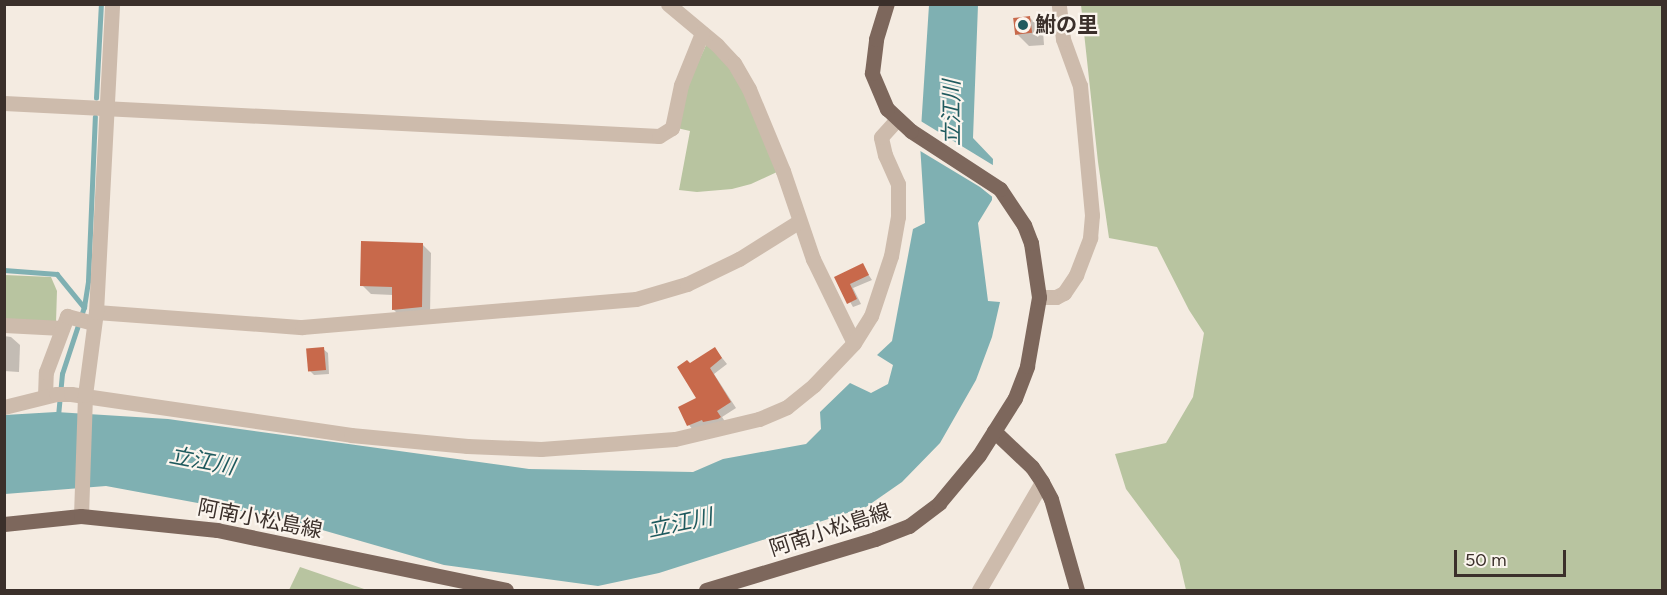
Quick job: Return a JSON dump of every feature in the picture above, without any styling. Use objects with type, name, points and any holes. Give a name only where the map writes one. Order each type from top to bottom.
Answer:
[{"type":"main road","name":"阿南小松島線","points":[[706,591],[875,539],[909,526],[939,503],[972,464],[1015,398],[1027,366],[1039,297],[1031,243],[1024,225],[1000,189],[911,131],[887,109],[872,73],[876,39],[887,4]]},
{"type":"main road","points":[[994,431],[1032,467],[1051,499],[1077,591]]},
{"type":"main road","name":"阿南小松島線","points":[[4,524],[81,516],[217,530],[506,591]]},
{"type":"street","points":[[81,516],[82,493],[69,397],[83,321],[108,107],[112,4]]},
{"type":"street","points":[[668,4],[734,63],[749,88],[783,171],[798,222],[813,259],[854,343]]},
{"type":"street","points":[[1039,297],[1056,297],[1064,293],[1076,275],[1090,238],[1092,215],[1080,86],[1063,39],[1059,4]]},
{"type":"street","points":[[4,103],[659,136],[672,128],[681,85],[702,33]]},
{"type":"street","points":[[4,407],[69,397],[340,433],[455,445],[541,449],[630,444],[675,439],[722,429],[787,407],[814,385],[854,343],[871,316],[891,256],[898,217],[898,184],[885,155],[881,137],[897,119]]},
{"type":"street","points":[[4,325],[83,321],[302,327],[636,299],[687,284],[739,259],[798,222]]},
{"type":"street","points":[[69,397],[46,372],[83,321]]},
{"type":"street","points":[[979,591],[1042,482]]},
{"type":"green space","points":[[1081,5],[1662,5],[1662,590],[1186,590],[1179,560],[1126,489],[1115,454],[1166,443],[1193,397],[1204,333],[1189,310],[1157,247],[1109,238],[1098,162]]},
{"type":"green space","points":[[707,43],[736,74],[777,172],[751,184],[732,189],[697,192],[679,190],[690,131],[677,128],[686,89]]},
{"type":"green space","points":[[5,275],[51,277],[57,291],[56,322],[5,320]]},
{"type":"green space","points":[[300,567],[367,590],[289,590]]},
{"type":"water","name":"立江川","points":[[929,5],[978,5],[973,138],[993,159],[992,200],[978,223],[988,301],[1000,302],[992,337],[976,380],[940,443],[902,482],[866,507],[659,573],[598,586],[444,565],[284,519],[106,486],[5,494],[5,415],[56,412],[168,419],[529,469],[693,472],[723,459],[806,444],[821,429],[820,412],[850,383],[871,393],[888,384],[893,365],[877,355],[892,341],[913,229],[925,223],[920,144]]},
{"type":"pier","points":[[919,120],[996,167],[995,199],[980,187],[917,149]]},
{"type":"building","name":"鮒の里","points":[[1030,16],[1032,33],[1015,35],[1013,18]]},
{"type":"building","points":[[361,241],[423,243],[422,307],[392,310],[392,287],[360,286]]},
{"type":"building","points":[[863,263],[869,275],[850,284],[857,299],[847,304],[834,277]]},
{"type":"building","points":[[324,347],[326,370],[308,371],[306,349]]},
{"type":"building","points":[[715,347],[722,358],[710,368],[731,402],[717,411],[721,417],[718,419],[703,422],[702,420],[687,426],[678,407],[696,398],[677,367],[687,360],[690,363]]},
{"type":"waterway","points":[[96,98],[101,4]]},
{"type":"waterway","points":[[58,416],[62,374],[84,307],[88,281],[95,117]]},
{"type":"waterway","points":[[4,270],[57,274],[84,307]]},
{"type":"place","name":"鮒の里","points":[[1023,25]]}]
